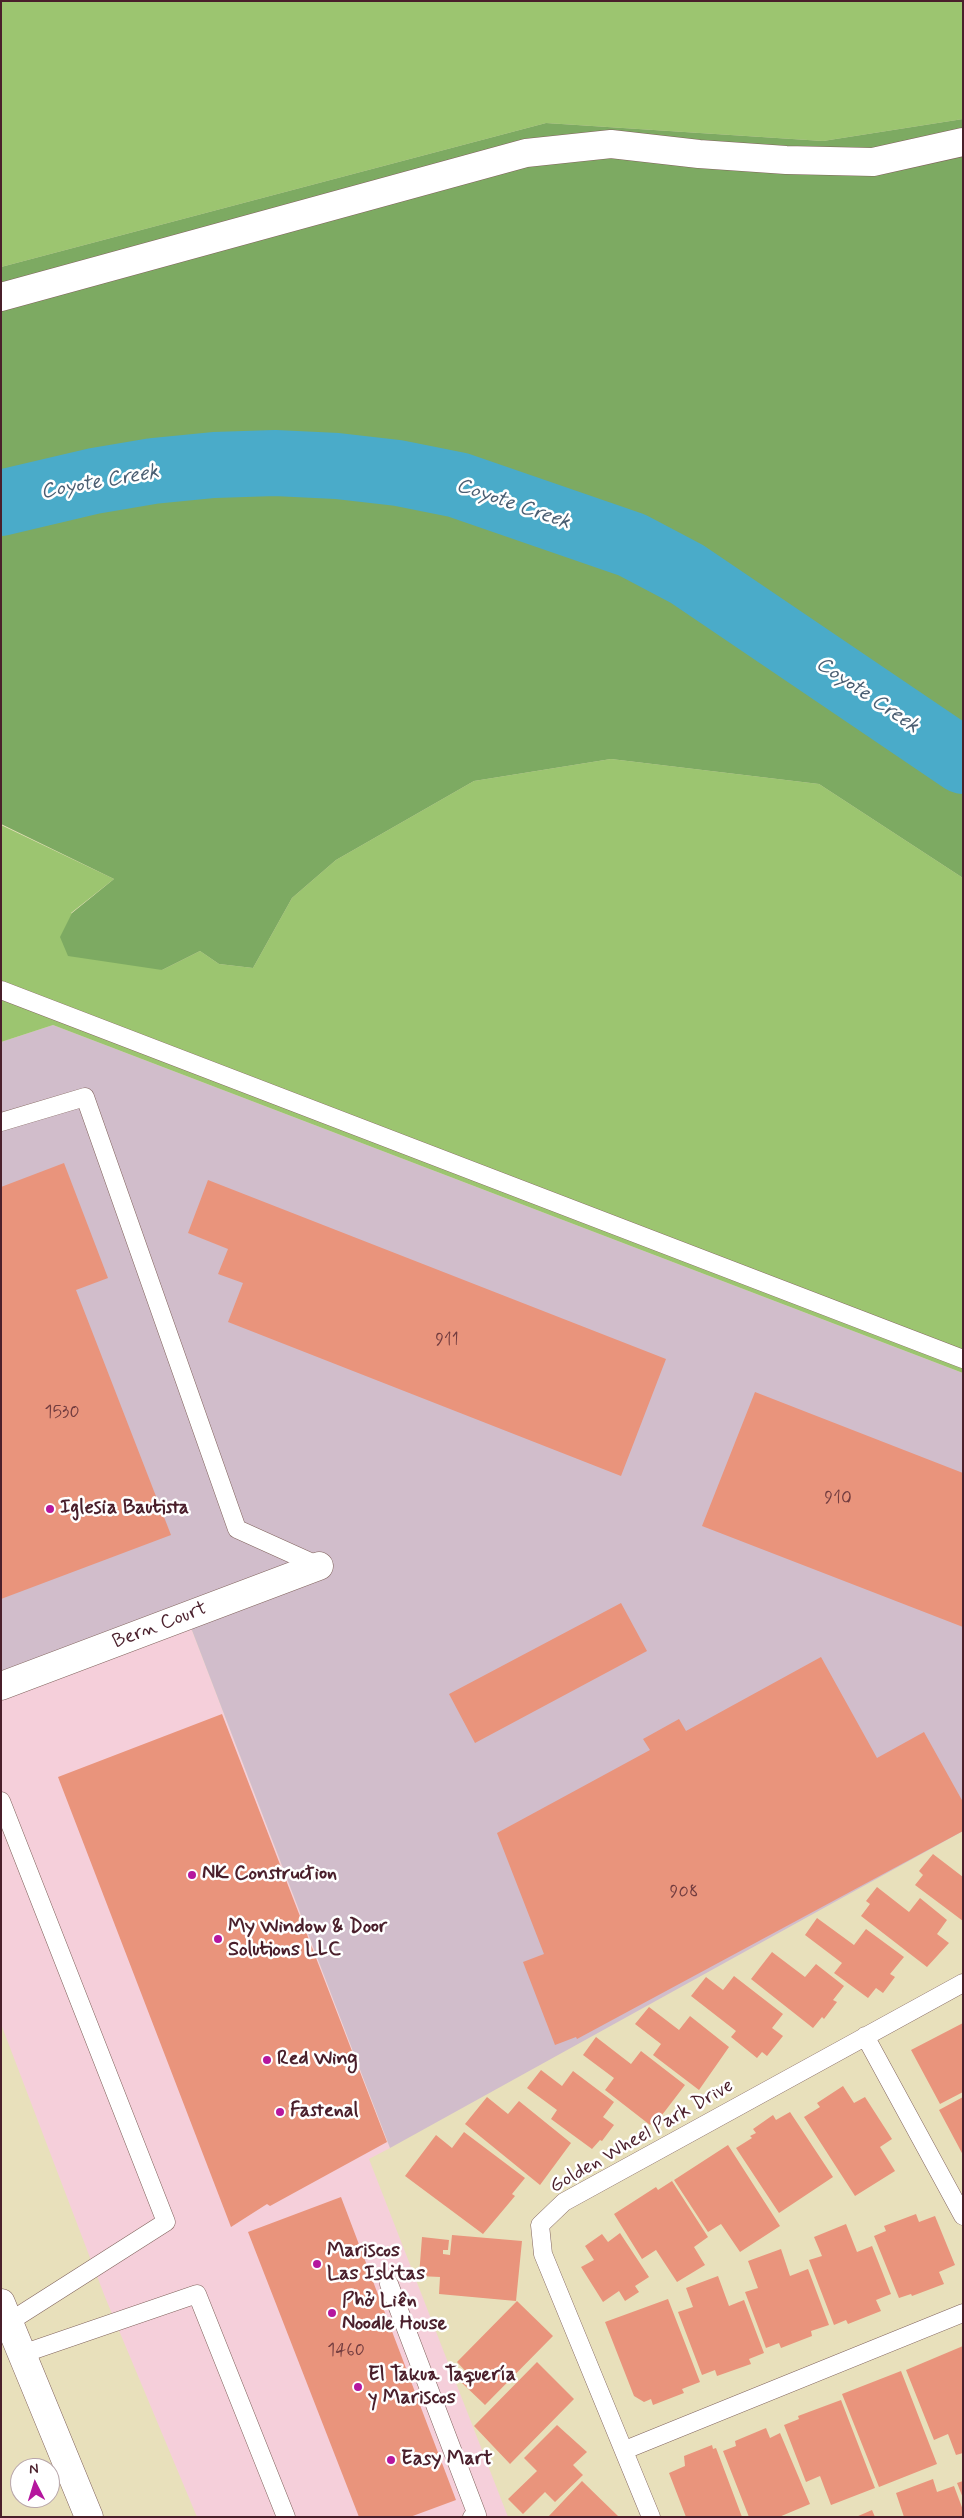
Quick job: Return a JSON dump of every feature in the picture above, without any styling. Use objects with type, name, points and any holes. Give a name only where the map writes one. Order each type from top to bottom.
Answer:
[{"type":"street","points":[[1,297],[526,153],[611,144],[738,157],[873,162],[963,142]]},
{"type":"street","name":"Bern Court","points":[[1,1686],[319,1566]]},
{"type":"street","points":[[5,2313],[89,2517]]},
{"type":"lane","points":[[1,990],[963,1359]]},
{"type":"lane","points":[[1,1122],[85,1096],[237,1530],[319,1566]]},
{"type":"lane","points":[[1,1802],[166,2222],[5,2313]]},
{"type":"lane","name":"Golden Wheel Park Drive","points":[[651,2517],[543,2254],[540,2225],[564,2202],[963,1983]]},
{"type":"lane","points":[[865,2036],[963,2216]]},
{"type":"lane","points":[[389,2284],[477,2515],[472,2517]]},
{"type":"lane","points":[[22,2354],[197,2294],[286,2517]]},
{"type":"lane","points":[[625,2450],[963,2313]]},
{"type":"shaded area","points":[[53,1025],[963,1373],[963,1831],[390,2148],[190,1625],[1,1696],[1,1042]]},
{"type":"shaded area","points":[[190,1625],[390,2148],[369,2159],[508,2517],[197,2517],[105,2297],[1,2024],[1,1696]]},
{"type":"green space","points":[[1,1],[963,1],[963,119],[823,141],[546,123],[1,267]]},
{"type":"green space","points":[[963,119],[963,878],[819,784],[611,759],[474,781],[336,860],[292,898],[253,968],[219,964],[200,951],[162,970],[68,956],[60,937],[72,913],[114,879],[1,824],[1,267],[546,123],[823,141]]},
{"type":"green space","points":[[611,759],[819,784],[963,878],[963,1373],[53,1025],[1,1042],[1,825],[114,879],[71,913],[162,970],[200,951],[219,964],[253,968],[292,898],[336,860],[474,781]]},
{"type":"building","points":[[64,1163],[108,1278],[76,1290],[171,1535],[1,1599],[1,1187]]},
{"type":"building","points":[[208,1180],[666,1359],[621,1476],[228,1322],[243,1283],[218,1274],[228,1249],[188,1233]]},
{"type":"building","points":[[755,1392],[963,1473],[963,1627],[702,1526]]},
{"type":"building","points":[[621,1603],[647,1651],[475,1743],[449,1694]]},
{"type":"building","points":[[821,1657],[877,1758],[924,1732],[963,1802],[963,1831],[577,2039],[576,2037],[555,2045],[523,1962],[544,1954],[497,1833],[650,1750],[643,1739],[679,1719],[686,1731]]},
{"type":"building","points":[[222,1714],[387,2142],[270,2206],[267,2204],[231,2227],[58,1777]]},
{"type":"building","points":[[933,1854],[963,1877],[963,1921],[915,1885],[923,1875],[919,1871]]},
{"type":"building","points":[[877,1887],[909,1912],[920,1898],[947,1920],[937,1934],[949,1943],[927,1967],[861,1916],[870,1904],[866,1901]]},
{"type":"building","points":[[817,1918],[854,1945],[866,1929],[904,1957],[890,1974],[895,1977],[883,1993],[876,1988],[868,1998],[834,1973],[842,1963],[805,1935]]},
{"type":"building","points":[[772,1952],[805,1977],[816,1964],[844,1986],[833,2000],[837,2002],[824,2019],[822,2017],[813,2028],[751,1979]]},
{"type":"building","points":[[734,1976],[783,2014],[772,2028],[783,2036],[767,2056],[762,2052],[757,2058],[731,2037],[736,2031],[691,1996],[706,1977],[723,1990]]},
{"type":"building","points":[[649,2007],[679,2030],[690,2016],[729,2047],[699,2090],[653,2055],[661,2044],[635,2024]]},
{"type":"building","points":[[963,2023],[963,2092],[940,2104],[911,2050]]},
{"type":"building","points":[[596,2037],[631,2064],[641,2051],[685,2085],[662,2115],[659,2113],[650,2125],[605,2090],[614,2078],[583,2055]]},
{"type":"building","points":[[541,2070],[562,2086],[573,2071],[614,2102],[603,2117],[614,2125],[602,2141],[600,2140],[592,2149],[551,2119],[557,2110],[527,2088]]},
{"type":"building","points":[[843,2086],[854,2103],[865,2097],[892,2139],[880,2147],[895,2171],[855,2196],[804,2117],[820,2107],[817,2103]]},
{"type":"building","points":[[487,2097],[508,2114],[519,2101],[571,2143],[540,2185],[465,2124]]},
{"type":"building","points":[[963,2097],[963,2155],[939,2110]]},
{"type":"building","points":[[790,2112],[833,2177],[779,2213],[736,2148],[752,2138],[750,2136],[756,2133],[753,2129],[773,2115],[776,2120]]},
{"type":"building","points":[[464,2132],[525,2178],[512,2194],[515,2196],[483,2234],[405,2176],[436,2135],[452,2148]]},
{"type":"building","points":[[728,2145],[780,2226],[740,2252],[721,2224],[708,2232],[674,2180]]},
{"type":"building","points":[[672,2181],[708,2237],[694,2247],[705,2265],[677,2282],[656,2250],[642,2259],[614,2214],[656,2187],[658,2190]]},
{"type":"building","points":[[341,2197],[456,2500],[410,2517],[359,2517],[248,2232]]},
{"type":"building","points":[[916,2214],[919,2222],[935,2216],[955,2265],[939,2272],[944,2284],[912,2296],[911,2294],[899,2298],[874,2236],[886,2231],[884,2226]]},
{"type":"building","points":[[846,2224],[857,2252],[872,2246],[891,2294],[876,2300],[881,2311],[848,2324],[846,2320],[834,2325],[809,2260],[822,2256],[814,2237]]},
{"type":"building","points":[[620,2233],[649,2277],[635,2286],[639,2292],[625,2301],[619,2291],[603,2302],[581,2267],[594,2260],[585,2246],[602,2234],[608,2242]]},
{"type":"building","points":[[452,2235],[522,2241],[516,2301],[439,2294],[440,2277],[419,2276],[422,2237],[449,2240],[448,2250],[443,2250],[443,2254],[450,2255]]},
{"type":"building","points":[[781,2249],[790,2276],[808,2269],[829,2325],[811,2331],[812,2336],[781,2348],[779,2343],[766,2348],[745,2292],[758,2288],[748,2261]]},
{"type":"building","points":[[718,2276],[729,2306],[744,2300],[764,2353],[749,2359],[751,2364],[717,2376],[715,2370],[702,2375],[678,2312],[693,2307],[686,2288]]},
{"type":"building","points":[[668,2299],[700,2382],[682,2389],[684,2393],[653,2405],[651,2399],[644,2402],[634,2396],[605,2322]]},
{"type":"building","points":[[517,2301],[553,2336],[485,2405],[462,2383],[470,2376],[457,2362]]},
{"type":"building","points":[[963,2346],[963,2453],[956,2455],[948,2434],[934,2440],[906,2370]]},
{"type":"building","points":[[537,2362],[574,2399],[510,2464],[474,2426]]},
{"type":"building","points":[[901,2371],[937,2464],[879,2487],[842,2394]]},
{"type":"building","points":[[841,2400],[875,2488],[831,2505],[820,2476],[806,2482],[784,2425],[799,2419],[798,2416]]},
{"type":"building","points":[[557,2425],[587,2452],[573,2465],[583,2475],[555,2502],[545,2492],[523,2514],[508,2499],[537,2471],[524,2458]]},
{"type":"building","points":[[766,2428],[770,2438],[780,2433],[810,2504],[779,2517],[749,2517],[723,2451],[736,2446],[735,2441]]},
{"type":"building","points":[[712,2445],[713,2449],[716,2448],[742,2517],[686,2517],[669,2473],[685,2466],[684,2456]]},
{"type":"building","points":[[933,2479],[937,2492],[954,2486],[963,2510],[963,2517],[904,2517],[896,2493]]},
{"type":"building","points":[[582,2481],[619,2517],[548,2517]]},
{"type":"building","points":[[963,2481],[963,2498],[957,2483]]},
{"type":"building","points":[[872,2510],[875,2517],[856,2517]]},
{"type":"waterway","name":"Coyote Creek","points":[[1,503],[94,481],[153,471],[214,465],[275,463],[337,466],[398,473],[458,485],[632,545],[687,574],[963,761]]},
{"type":"place","name":"Iglesia Bautista","points":[[50,1509]]},
{"type":"place","name":"NK Construction","points":[[192,1875]]},
{"type":"place","name":"My Window & Door Solutions LLC","points":[[218,1939]]},
{"type":"place","name":"Red Wing","points":[[267,2060]]},
{"type":"place","name":"Fastenal","points":[[280,2112]]},
{"type":"place","name":"Mariscos Las Islitas","points":[[317,2264]]},
{"type":"place","name":"Phở Liên Noodle House","points":[[332,2313]]},
{"type":"place","name":"El Takua Taquería y Mariscos","points":[[358,2387]]},
{"type":"place","name":"Easy Mart","points":[[391,2460]]}]
